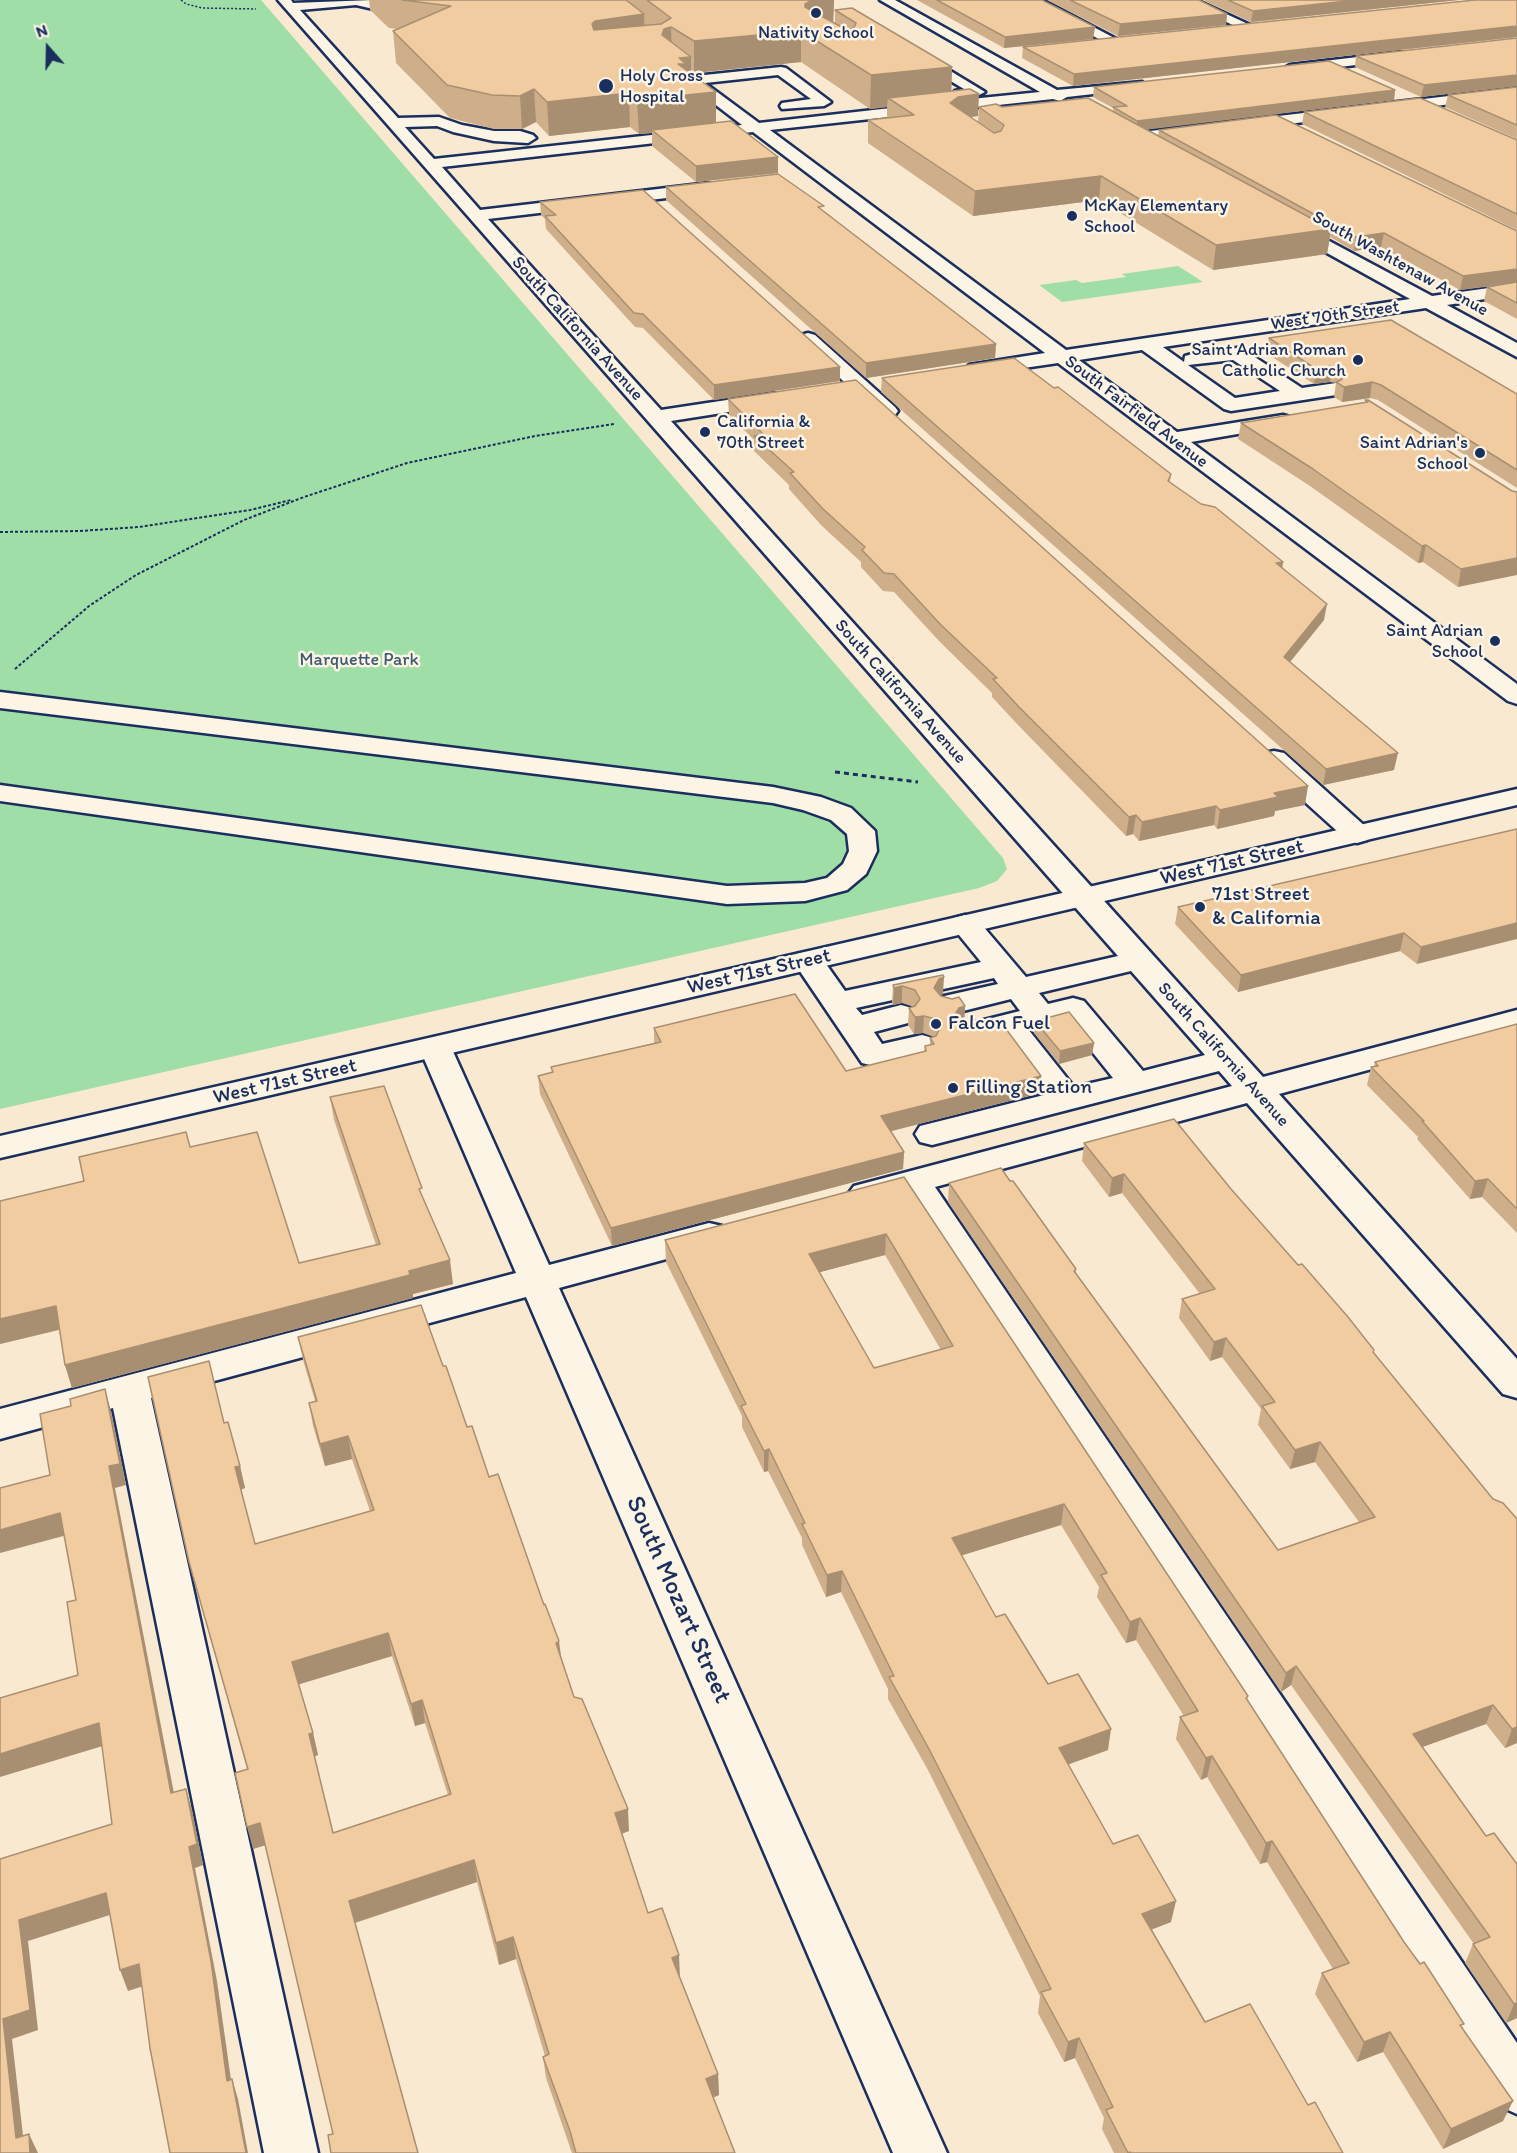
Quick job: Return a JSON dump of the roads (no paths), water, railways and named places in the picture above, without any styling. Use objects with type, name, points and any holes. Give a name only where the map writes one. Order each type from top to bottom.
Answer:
[{"type":"street","points":[[287,3],[362,0],[428,16]]},
{"type":"street","points":[[886,0],[1077,106]]},
{"type":"street","points":[[1032,0],[1120,42],[1093,45]]},
{"type":"street","points":[[1186,0],[1356,75]]},
{"type":"street","name":"South California Avenue","points":[[287,3],[1517,1384]]},
{"type":"street","points":[[1225,31],[1281,25]]},
{"type":"street","points":[[976,103],[960,94],[978,92],[919,56],[1007,54]]},
{"type":"street","points":[[1271,71],[1410,55]]},
{"type":"street","name":"South Fairfield Avenue","points":[[672,65],[734,112],[760,115],[818,175],[1517,696]]},
{"type":"street","points":[[429,164],[637,141],[824,102],[781,71],[693,80]]},
{"type":"street","points":[[760,115],[976,103],[1157,83]]},
{"type":"street","points":[[1154,149],[1128,135],[1517,92]]},
{"type":"street","points":[[1398,94],[1441,113]]},
{"type":"street","points":[[707,113],[734,112]]},
{"type":"street","points":[[1278,120],[1309,136]]},
{"type":"street","points":[[393,123],[439,121],[458,129],[494,136],[520,136],[530,138],[543,151]]},
{"type":"street","points":[[624,129],[637,141]]},
{"type":"street","points":[[499,156],[512,170]]},
{"type":"street","points":[[797,178],[818,175]]},
{"type":"street","points":[[476,215],[730,186]]},
{"type":"street","points":[[648,195],[666,211]]},
{"type":"street","name":"South Washtenaw Avenue","points":[[1278,218],[1517,351]]},
{"type":"street","name":"West 70th Street","points":[[961,371],[1517,289]]},
{"type":"street","points":[[795,328],[903,425]]},
{"type":"street","points":[[1146,344],[1231,405],[1336,389]]},
{"type":"street","points":[[1172,363],[1237,354],[1299,395]]},
{"type":"street","points":[[838,390],[883,383]]},
{"type":"street","points":[[655,417],[793,396]]},
{"type":"street","points":[[1173,439],[1300,418]]},
{"type":"street","points":[[0,700],[773,795],[811,803],[841,814],[861,831],[863,851],[856,868],[837,884],[805,892],[767,896],[727,895],[0,793]]},
{"type":"street","points":[[1256,743],[1357,834]]},
{"type":"street","name":"West 71st Street","points":[[0,1147],[1517,797]]},
{"type":"street","points":[[965,924],[1041,1016]]},
{"type":"street","points":[[846,1014],[1010,977],[1139,960]]},
{"type":"street","points":[[808,961],[874,1056],[922,1045]]},
{"type":"street","points":[[951,1004],[1010,977]]},
{"type":"street","points":[[971,1033],[1073,1008],[1135,1083]]},
{"type":"street","points":[[846,1014],[901,1015]]},
{"type":"street","points":[[834,1202],[1517,1020]]},
{"type":"street","points":[[1007,1024],[1066,1100]]},
{"type":"street","name":"South Mozart Street","points":[[435,1047],[920,2153]]},
{"type":"street","points":[[932,1134],[1228,1059]]},
{"type":"street","points":[[913,1181],[1517,2088]]},
{"type":"street","points":[[0,1424],[743,1226]]},
{"type":"street","points":[[129,1389],[291,2153]]},
{"type":"place","name":"Nativity School","points":[[816,13]]},
{"type":"place","name":"Holy Cross Hospital","points":[[606,86]]},
{"type":"place","name":"McKay Elementary School","points":[[1072,216]]},
{"type":"place","name":"Saint Adrian Roman Catholic Church","points":[[1358,360]]},
{"type":"place","name":"California & 70th Street","points":[[705,432]]},
{"type":"place","name":"Saint Adrian's School","points":[[1480,453]]},
{"type":"place","name":"Saint Adrian School","points":[[1495,641]]},
{"type":"place","name":"71st Street & California","points":[[1200,907]]},
{"type":"place","name":"Falcon Fuel","points":[[936,1024]]},
{"type":"place","name":"Filling Station","points":[[953,1088]]},
{"type":"park label","name":"Marquette Park","points":[[359,660]]}]
